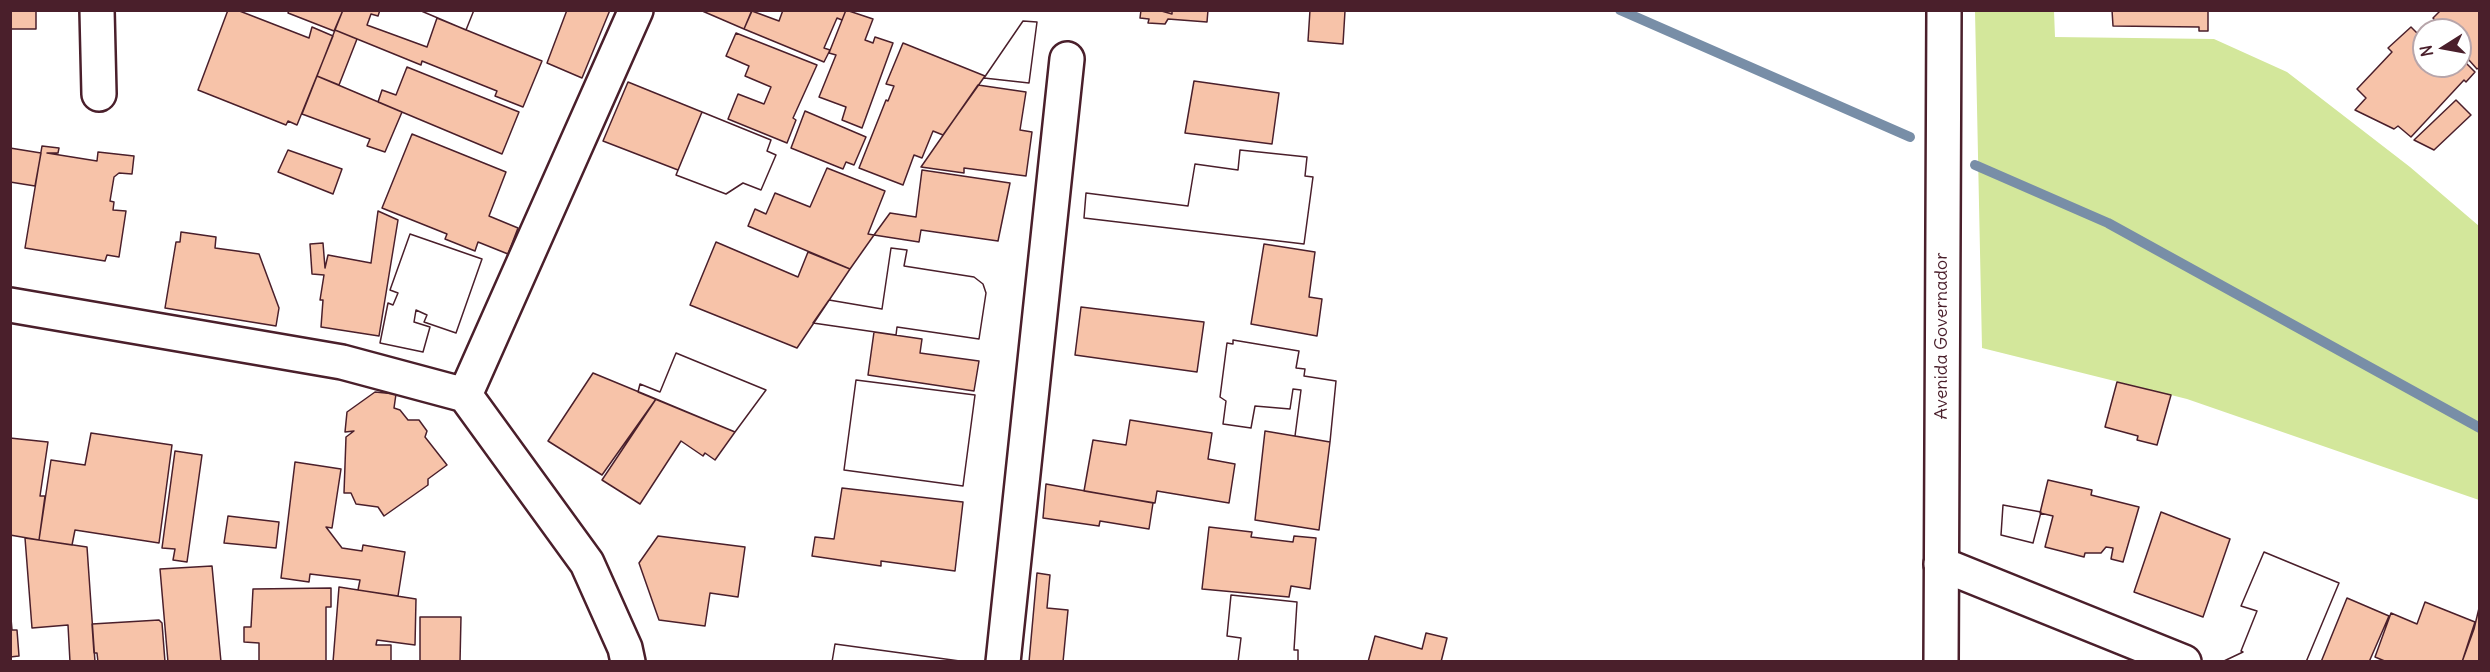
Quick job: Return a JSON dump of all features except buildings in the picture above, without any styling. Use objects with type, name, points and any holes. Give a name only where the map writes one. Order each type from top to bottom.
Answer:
[{"type":"street","points":[[97,10],[99,94]]},
{"type":"street","points":[[465,395],[636,10]]},
{"type":"street","name":"Avenida Governador","points":[[1941,662],[1944,10]]},
{"type":"street","points":[[1003,662],[1066,59]]},
{"type":"street","points":[[10,305],[342,362],[465,395],[587,563],[625,648],[628,662]]},
{"type":"street","points":[[1941,564],[2184,662]]},
{"type":"green space","points":[[1975,11],[2054,11],[2055,37],[2214,39],[2287,72],[2410,167],[2479,226],[2479,500],[2187,399],[1982,348]]},
{"type":"waterway","points":[[1620,10],[1910,137]]},
{"type":"waterway","points":[[1975,165],[2108,223],[2480,428]]}]
